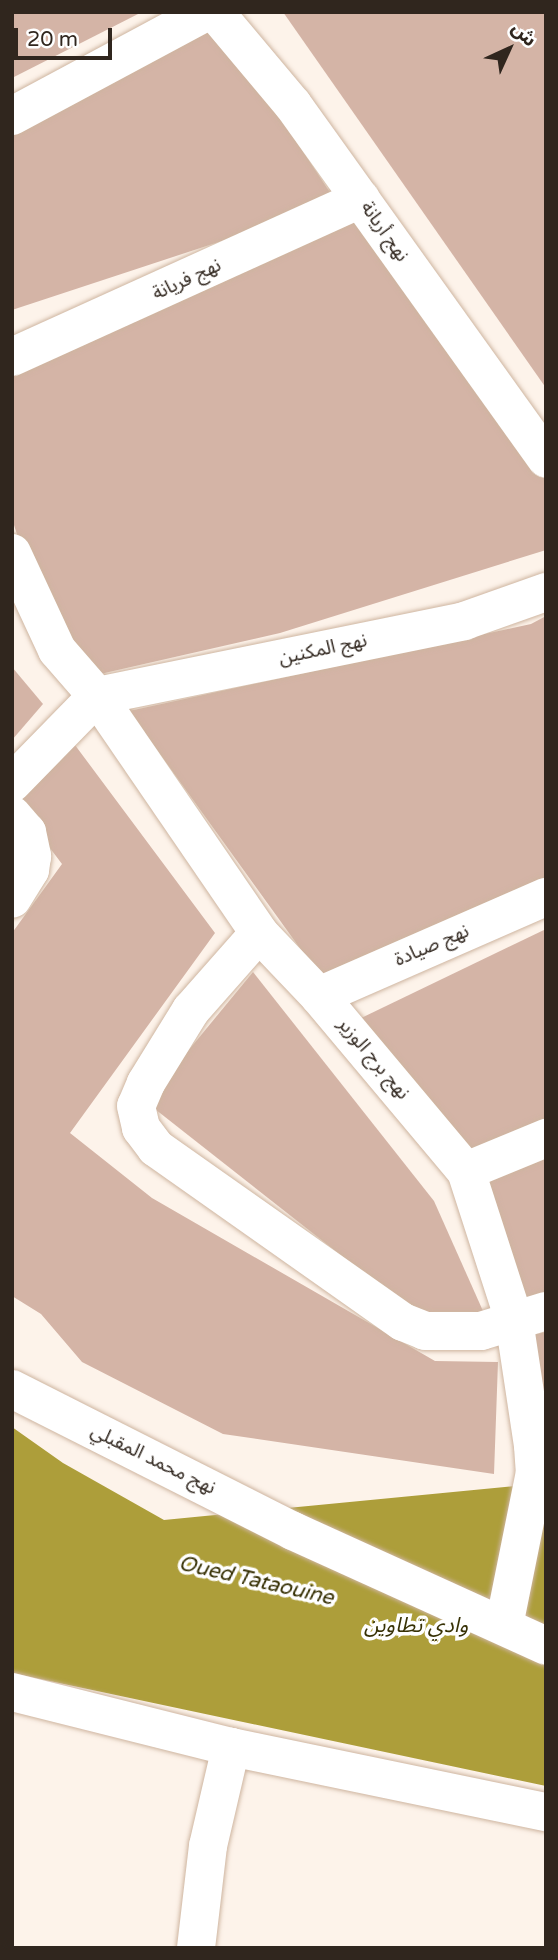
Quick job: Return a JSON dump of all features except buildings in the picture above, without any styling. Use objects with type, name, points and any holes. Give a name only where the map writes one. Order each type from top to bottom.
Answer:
[{"type":"street","points":[[12,116],[206,12]]},
{"type":"street","name":"نهج أريانة","points":[[215,12],[293,105],[546,459]]},
{"type":"street","name":"نهج فريانة","points":[[12,357],[361,199]]},
{"type":"street","name":"نهج برج الوزير","points":[[12,553],[57,650],[97,696],[259,933],[319,996],[466,1171],[530,1315],[538,1454],[504,1626]]},
{"type":"street","name":"نهج المكنين","points":[[97,696],[464,621],[546,592]]},
{"type":"street","points":[[12,783],[97,696]]},
{"type":"street","points":[[12,815],[27,832],[32,856],[30,870],[12,899]]},
{"type":"street","name":"نهج صيادة","points":[[319,996],[546,897]]},
{"type":"street","points":[[259,933],[191,1010],[159,1058],[136,1106],[141,1128],[156,1148],[403,1322],[425,1331],[449,1334],[530,1315]]},
{"type":"street","points":[[466,1171],[546,1138]]},
{"type":"street","name":"نهج محمد المقبلي","points":[[12,1390],[293,1531],[546,1646]]},
{"type":"street","points":[[12,1692],[230,1746],[546,1812]]},
{"type":"street","points":[[196,1948],[208,1846],[230,1746]]},
{"type":"water","name":"وادي تطاوين","points":[[12,1427],[63,1463],[164,1520],[546,1483],[546,1786],[12,1673]]},
{"type":"water label","name":"Oued Tataouine","points":[[256,1581]]}]
